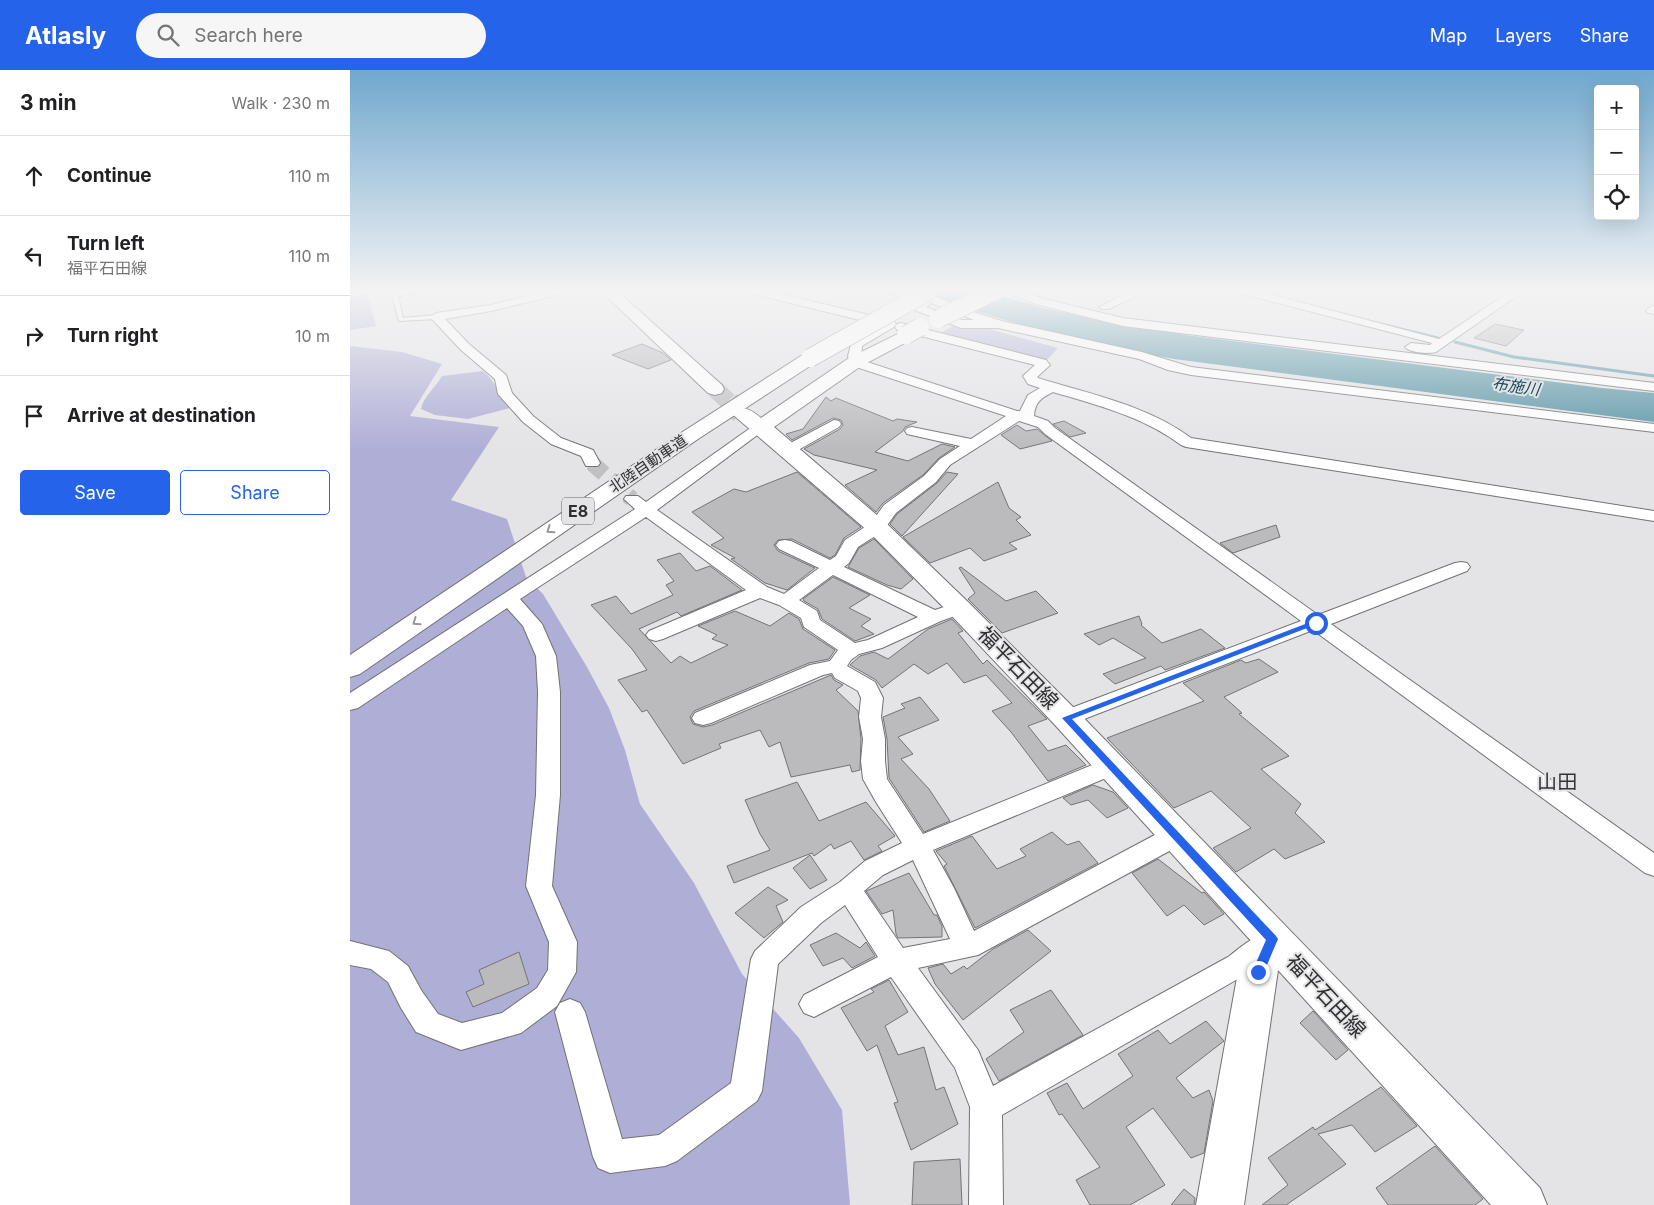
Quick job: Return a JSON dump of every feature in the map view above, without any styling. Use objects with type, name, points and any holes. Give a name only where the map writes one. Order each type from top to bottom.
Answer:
[{"type":"main road","points":[[666,344],[715,389]]},
{"type":"main road","name":"北陸自動車道","points":[[350,645],[632,457],[822,344]]},
{"type":"main road","name":"北陸自動車道","points":[[350,668],[802,356],[826,344]]},
{"type":"main road","points":[[751,420],[889,344]]},
{"type":"main road","name":"福平石田線","points":[[751,420],[877,527],[947,612],[1066,718],[1523,1205]]},
{"type":"main road","points":[[1220,1205],[1258,972],[1272,939]]},
{"type":"street","points":[[462,344],[501,378],[505,394],[528,419],[556,441],[588,453],[592,463]]},
{"type":"street","points":[[856,344],[855,362],[1043,424],[1058,437],[1654,866]]},
{"type":"street","points":[[967,344],[1041,363],[1043,366],[1030,376],[1034,381],[1144,418],[1180,436],[1186,442],[1654,516]]},
{"type":"street","points":[[1082,344],[1142,356],[1173,367],[1191,370],[1654,428]]},
{"type":"street","points":[[1302,344],[1654,387]]},
{"type":"street","points":[[1327,344],[1654,382]]},
{"type":"street","points":[[1389,344],[1432,349],[1440,344]]},
{"type":"street","points":[[786,601],[843,559],[851,544],[877,527],[890,509],[930,479],[946,462],[973,444],[1023,417],[1030,400],[1051,387]]},
{"type":"street","points":[[350,703],[509,598],[640,504],[751,420]]},
{"type":"street","points":[[788,450],[834,424]]},
{"type":"street","points":[[912,431],[973,444]]},
{"type":"street","points":[[640,504],[688,541],[760,591],[786,601],[810,614],[811,623],[852,650]]},
{"type":"street","points":[[785,545],[832,567],[947,612]]},
{"type":"street","points":[[1066,718],[1461,567]]},
{"type":"street","points":[[656,635],[760,591]]},
{"type":"street","points":[[350,953],[379,959],[398,974],[410,999],[427,1023],[461,1036],[510,1024],[547,998],[562,972],[564,942],[539,886],[548,795],[549,692],[546,656],[532,624],[509,598]]},
{"type":"street","points":[[838,666],[843,656],[852,650],[875,644],[947,612]]},
{"type":"street","points":[[703,718],[817,670],[838,666]]},
{"type":"street","points":[[838,666],[842,673],[867,687],[872,698],[870,717],[874,739],[873,761],[875,779],[884,796],[918,846],[941,888],[968,946]]},
{"type":"street","points":[[570,1012],[610,1156],[665,1150],[746,1091],[765,959],[811,915],[849,889],[874,868],[918,846],[1110,767]]},
{"type":"street","points":[[814,1004],[896,962],[968,946],[1175,836]]},
{"type":"street","points":[[849,889],[896,962],[968,1060],[986,1107],[986,1205]]},
{"type":"street","points":[[986,1107],[1238,965],[1272,939]]},
{"type":"shaded area","points":[[977,344],[1043,344],[1058,348],[1045,362]]},
{"type":"shaded area","points":[[350,346],[402,352],[442,364],[410,416],[499,427],[451,500],[507,519],[526,577],[543,594],[587,667],[609,708],[625,750],[640,804],[694,883],[742,974],[799,1038],[842,1110],[850,1205],[350,1205]]},
{"type":"shaded area","points":[[483,371],[491,379],[510,408],[468,419],[435,415],[421,409],[424,400],[442,376]]},
{"type":"water","name":"布施川","points":[[1093,344],[1256,344],[1654,393],[1654,422],[1174,359]]},
{"type":"building","points":[[642,344],[663,353],[671,360],[648,369],[612,355]]},
{"type":"building","points":[[826,397],[831,401],[836,398],[893,421],[897,419],[917,422],[905,427],[903,431],[875,452],[908,461],[942,444],[955,447],[939,458],[923,475],[883,503],[876,512],[845,485],[877,470],[814,455],[804,449],[840,429],[843,425],[841,420],[833,418],[792,440],[786,434],[803,429]]},
{"type":"building","points":[[1064,421],[1086,433],[1070,437],[1053,424]]},
{"type":"building","points":[[1017,425],[1026,431],[1037,429],[1052,441],[1020,449],[1001,435]]},
{"type":"building","points":[[797,472],[861,527],[844,538],[835,555],[830,558],[792,539],[778,540],[774,545],[778,551],[815,568],[787,590],[765,583],[731,559],[735,558],[711,545],[724,538],[692,512],[734,489],[746,492]]},
{"type":"building","points":[[947,472],[958,474],[902,536],[890,524],[897,514],[937,483]]},
{"type":"building","points":[[998,482],[1009,508],[1021,517],[1016,520],[1031,535],[1009,543],[1017,549],[984,561],[970,548],[930,563],[903,537]]},
{"type":"building","points":[[1276,525],[1280,537],[1233,553],[1220,543]]},
{"type":"building","points":[[874,539],[913,579],[901,589],[887,585],[848,567],[859,548]]},
{"type":"building","points":[[680,553],[696,571],[710,566],[742,590],[681,616],[677,612],[639,629],[671,663],[680,656],[691,663],[728,645],[712,639],[717,635],[698,626],[735,611],[770,626],[789,613],[799,619],[803,629],[835,650],[829,659],[809,663],[694,711],[690,717],[693,724],[703,727],[712,725],[831,675],[834,680],[843,685],[836,690],[858,711],[861,739],[860,770],[852,772],[850,765],[791,777],[780,742],[769,747],[760,730],[719,744],[721,748],[683,764],[647,710],[642,712],[618,680],[647,670],[632,649],[591,605],[616,596],[631,614],[673,595],[666,585],[674,581],[657,560]]},
{"type":"building","points":[[961,567],[1006,601],[1036,591],[1058,613],[1002,633],[968,599],[975,593],[959,568]]},
{"type":"building","points":[[833,577],[870,595],[849,608],[871,619],[861,626],[874,634],[855,641],[822,619],[818,609],[804,601],[803,599]]},
{"type":"building","points":[[1139,616],[1141,625],[1162,643],[1201,629],[1225,648],[1165,670],[1161,666],[1115,684],[1103,674],[1146,658],[1113,638],[1099,645],[1084,634]]},
{"type":"building","points":[[952,619],[963,631],[958,633],[983,664],[987,660],[1047,719],[1028,726],[1048,751],[1066,745],[1086,765],[1048,781],[1011,732],[992,711],[1012,703],[986,675],[964,683],[947,663],[928,674],[914,664],[882,688],[876,680],[850,665],[860,656],[874,652],[888,659],[928,629]]},
{"type":"building","points":[[1259,659],[1278,672],[1224,697],[1242,713],[1239,714],[1289,756],[1261,769],[1301,804],[1295,813],[1325,842],[1285,859],[1274,849],[1236,872],[1213,848],[1251,828],[1211,791],[1174,808],[1107,738],[1204,701],[1183,683],[1241,660],[1246,663]]},
{"type":"building","points":[[920,697],[939,720],[898,737],[913,754],[901,759],[929,789],[950,821],[924,832],[889,778],[887,739],[883,717],[905,708],[901,704]]},
{"type":"building","points":[[797,782],[819,821],[866,802],[895,836],[878,846],[882,851],[864,860],[851,841],[834,849],[831,844],[814,856],[812,853],[734,883],[727,866],[770,850],[760,834],[745,800]]},
{"type":"building","points":[[1093,785],[1113,792],[1128,808],[1107,818],[1088,800],[1071,805],[1063,798]]},
{"type":"building","points":[[1052,832],[1067,845],[1079,841],[1098,863],[975,928],[944,866],[947,864],[936,851],[972,836],[997,869],[1026,856],[1020,849]]},
{"type":"building","points":[[810,855],[827,880],[810,889],[793,868]]},
{"type":"building","points":[[1158,859],[1202,893],[1204,892],[1224,914],[1204,925],[1184,905],[1167,916],[1132,873]]},
{"type":"building","points":[[909,873],[934,915],[937,915],[942,926],[942,937],[898,938],[893,910],[882,914],[866,891]]},
{"type":"building","points":[[768,887],[788,900],[776,906],[783,922],[764,938],[735,913]]},
{"type":"building","points":[[1028,930],[1051,951],[963,1020],[935,984],[928,968],[943,964],[951,974],[964,966],[967,969],[993,949]]},
{"type":"building","points":[[836,933],[860,948],[866,942],[875,956],[852,968],[843,958],[823,966],[810,945]]},
{"type":"building","points":[[519,952],[529,984],[473,1007],[466,992],[484,984],[479,970]]},
{"type":"building","points":[[889,980],[908,1012],[885,1026],[898,1055],[924,1047],[936,1090],[944,1087],[958,1124],[911,1150],[894,1103],[898,1102],[877,1045],[867,1051],[841,1008],[874,992],[871,989]]},
{"type":"building","points":[[1051,990],[1083,1035],[999,1081],[986,1059],[1024,1032],[1010,1010]]},
{"type":"building","points":[[1313,1011],[1348,1050],[1336,1060],[1300,1023]]},
{"type":"building","points":[[1206,1021],[1224,1041],[1176,1078],[1193,1098],[1209,1090],[1213,1101],[1204,1153],[1191,1158],[1153,1108],[1126,1127],[1165,1185],[1130,1205],[1090,1205],[1076,1180],[1100,1167],[1062,1114],[1059,1115],[1047,1093],[1067,1083],[1083,1109],[1133,1076],[1118,1054],[1158,1030],[1170,1044]]},
{"type":"building","points":[[1381,1087],[1417,1126],[1375,1152],[1352,1125],[1318,1134],[1346,1164],[1286,1205],[1262,1205],[1288,1185],[1268,1158],[1313,1127],[1315,1130]]},
{"type":"building","points":[[1435,1146],[1483,1199],[1475,1205],[1388,1205],[1376,1188]]},
{"type":"building","points":[[960,1159],[962,1205],[912,1205],[914,1162]]},
{"type":"building","points":[[1184,1189],[1195,1198],[1194,1205],[1171,1205]]},
{"type":"waterway","points":[[1463,344],[1514,357],[1654,376]]},
{"type":"tunnel","points":[[715,389],[730,403]]},
{"type":"tunnel","points":[[729,402],[741,413]]},
{"type":"tunnel","points":[[592,463],[632,499]]},
{"type":"district","name":"山田","points":[[1557,782]]},
{"type":"route","points":[[1258,972],[1272,939],[1066,718],[1316,623]]}]
